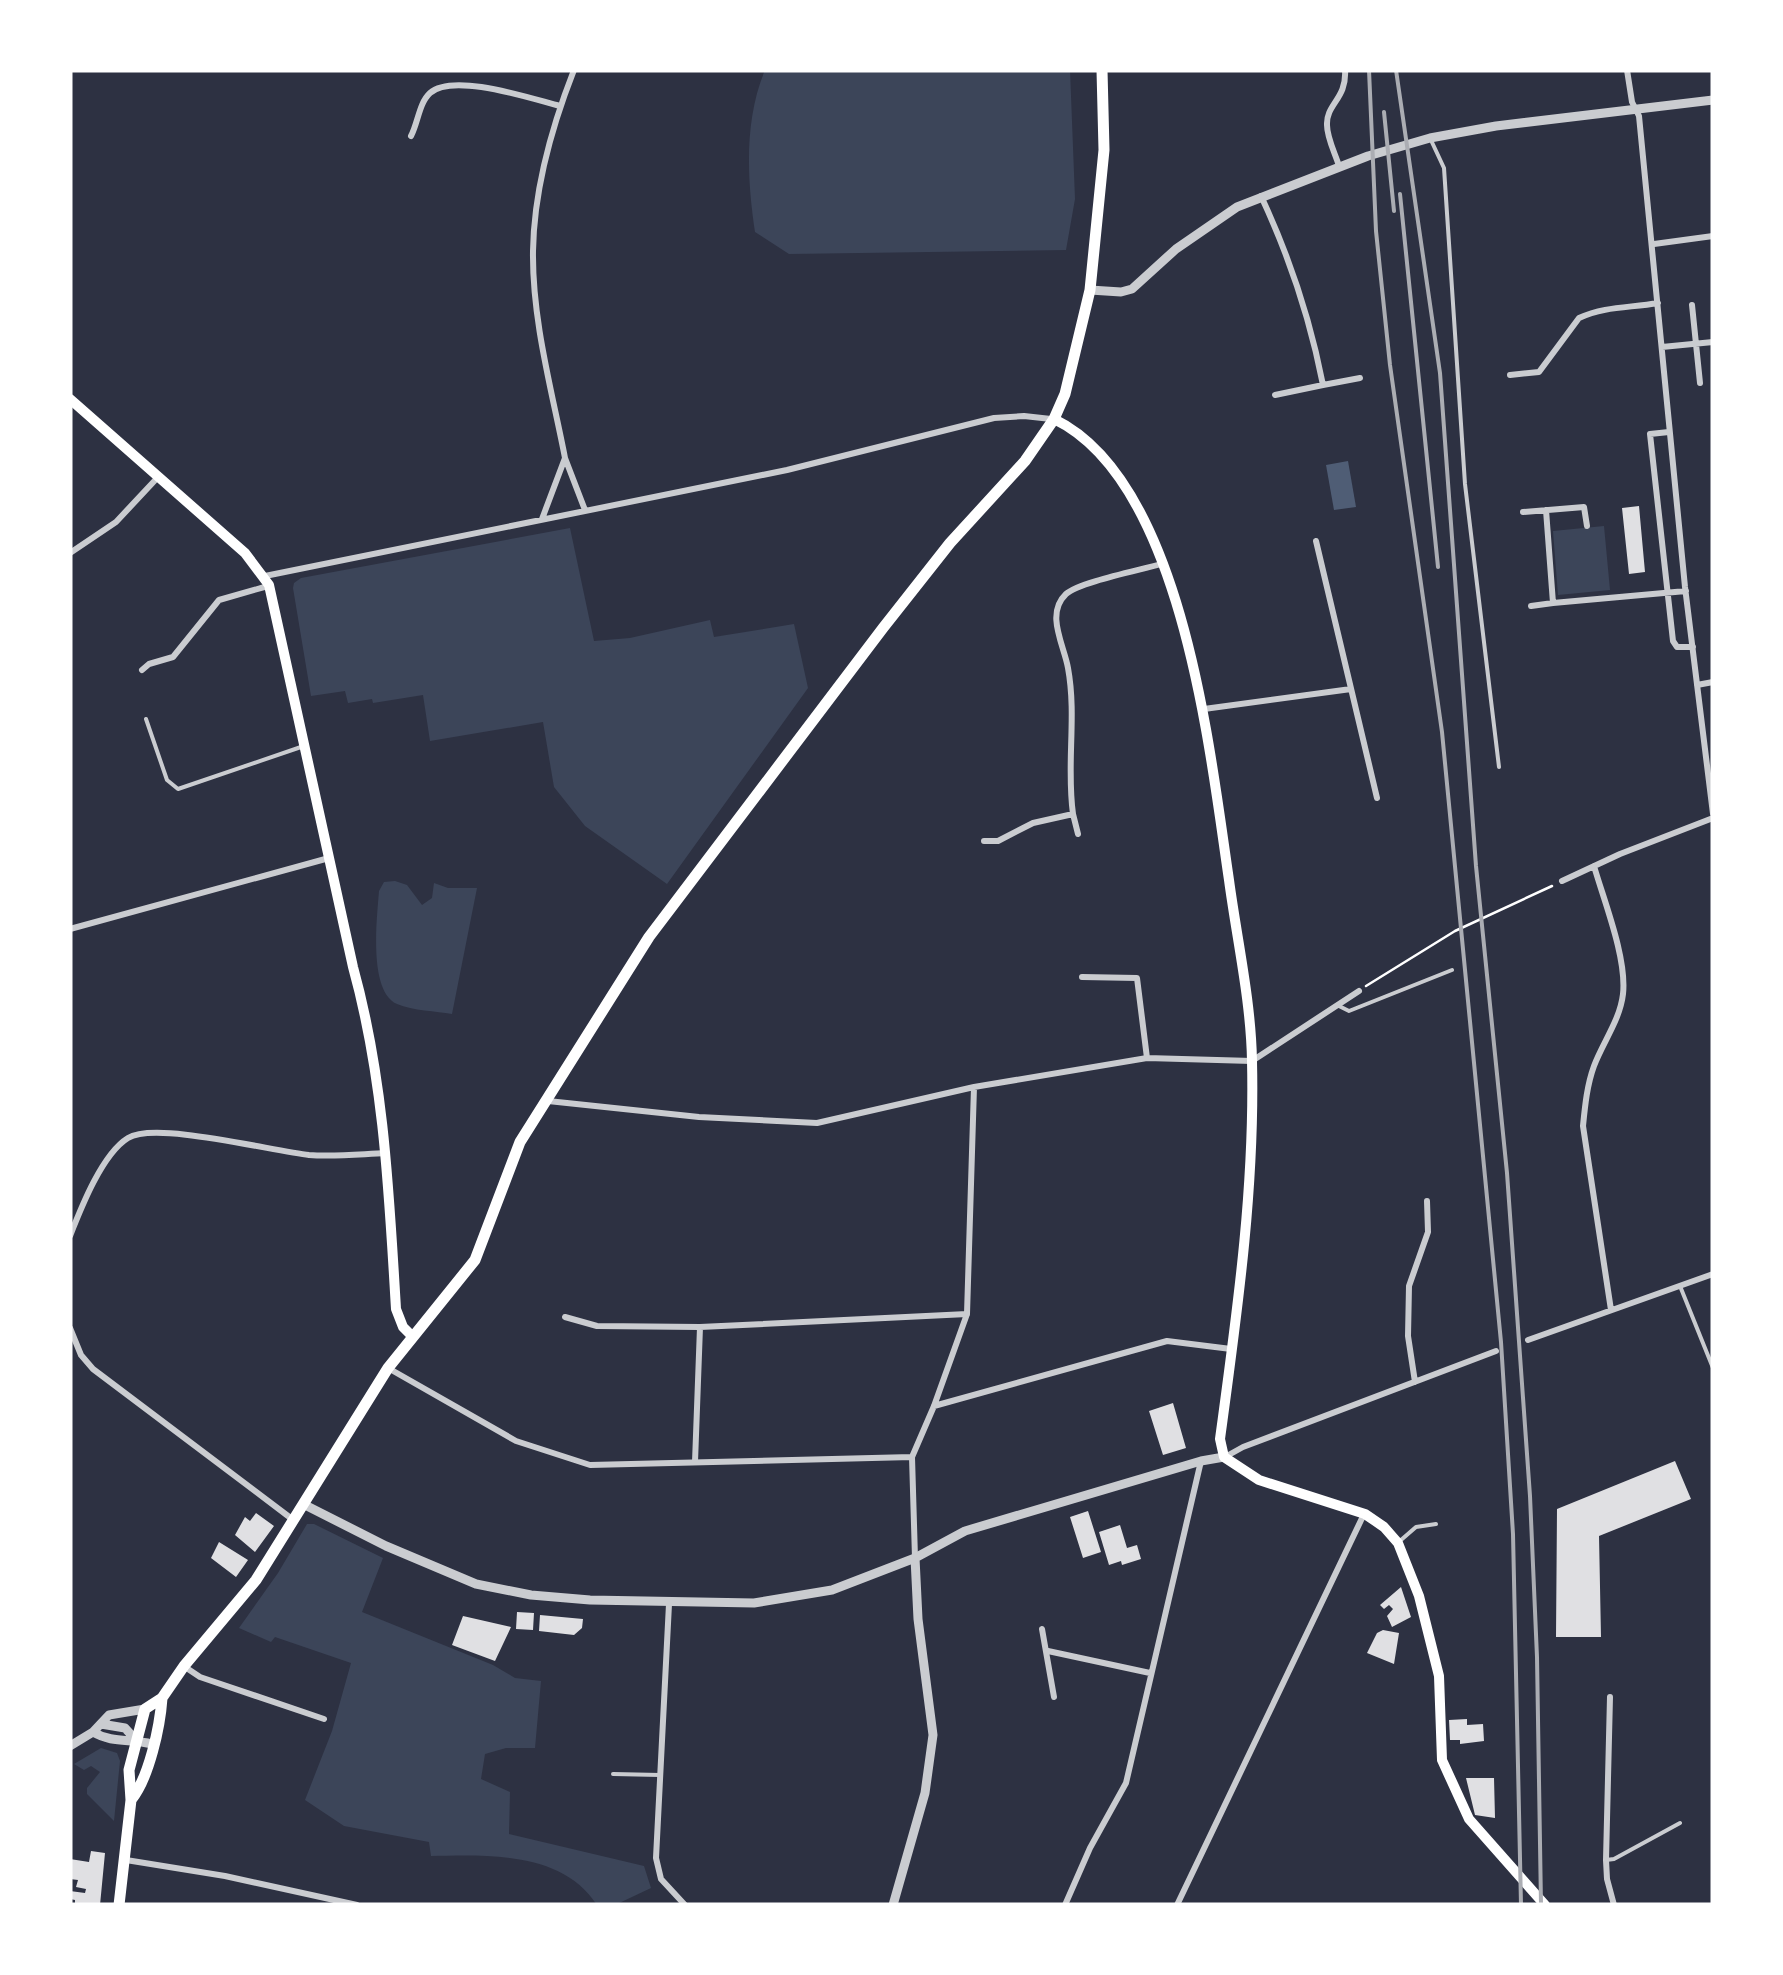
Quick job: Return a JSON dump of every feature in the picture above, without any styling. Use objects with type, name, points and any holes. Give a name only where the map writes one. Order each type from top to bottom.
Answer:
[{"type":"main road","points":[[118,1905],[130,1800],[128,1770],[146,1709],[162,1698],[256,1580],[388,1368],[475,1260],[520,1142],[648,937],[928,571],[1026,461],[1054,420],[1065,394],[1090,290],[1104,150],[1102,70]]},
{"type":"main road","points":[[70,399],[245,553],[267,580],[276,605],[370,1030],[386,1152],[396,1309],[403,1327],[412,1336]]},
{"type":"main road","points":[[1054,420],[1075,430],[1108,466],[1143,522],[1188,640],[1204,709],[1252,1061],[1245,1263],[1220,1439],[1224,1458],[1259,1480],[1364,1514],[1384,1527],[1398,1543],[1420,1596],[1439,1676],[1442,1760],[1469,1819],[1545,1905]]},
{"type":"main road","points":[[130,1800],[142,1786],[162,1698]]},
{"type":"street","points":[[574,70],[560,106],[542,182],[533,248],[535,294],[565,458],[585,510]]},
{"type":"street","points":[[1339,166],[1326,122],[1343,95],[1345,70]]},
{"type":"street","points":[[1562,881],[1713,816],[1669,432],[1654,244],[1627,70]]},
{"type":"street","points":[[412,136],[426,98],[448,85],[487,89],[560,106]]},
{"type":"street","points":[[1090,290],[1132,289],[1204,227],[1261,196],[1368,156],[1425,140],[1713,100]]},
{"type":"street","points":[[1261,196],[1301,293],[1322,385]]},
{"type":"street","points":[[1654,244],[1713,236]]},
{"type":"street","points":[[1510,375],[1539,372],[1579,318],[1607,308],[1658,304]]},
{"type":"street","points":[[1692,305],[1700,383]]},
{"type":"street","points":[[1662,347],[1713,342]]},
{"type":"street","points":[[1275,394],[1360,378]]},
{"type":"street","points":[[142,670],[148,664],[172,657],[219,600],[267,580],[787,470],[994,418],[1054,420]]},
{"type":"street","points":[[1669,432],[1650,434],[1673,642],[1692,647]]},
{"type":"street","points":[[542,520],[565,458]]},
{"type":"street","points":[[70,553],[116,522],[160,475]]},
{"type":"street","points":[[1523,512],[1584,507],[1587,526]]},
{"type":"street","points":[[1546,510],[1553,604]]},
{"type":"street","points":[[1316,541],[1378,798]]},
{"type":"street","points":[[1078,834],[1069,788],[1070,686],[1057,626],[1059,604],[1066,594],[1080,586],[1161,564]]},
{"type":"street","points":[[1531,606],[1686,592]]},
{"type":"street","points":[[1696,684],[1713,682]]},
{"type":"street","points":[[1204,709],[1351,689]]},
{"type":"street","points":[[984,842],[998,841],[1033,824],[1073,814]]},
{"type":"street","points":[[70,929],[330,858]]},
{"type":"street","points":[[1594,866],[1623,971],[1623,994],[1617,1017],[1594,1065],[1584,1126],[1611,1310]]},
{"type":"street","points":[[1082,977],[1137,978],[1147,1058]]},
{"type":"street","points":[[547,1100],[699,1116],[817,1123],[974,1087],[1147,1058],[1252,1061],[1359,991]]},
{"type":"street","points":[[893,1905],[925,1793],[933,1735],[918,1618],[912,1457],[966,1314],[974,1087]]},
{"type":"street","points":[[70,1236],[109,1156],[140,1132],[315,1155],[386,1152]]},
{"type":"street","points":[[1415,1382],[1408,1336],[1408,1292],[1428,1232],[1427,1201]]},
{"type":"street","points":[[1528,1340],[1713,1274]]},
{"type":"street","points":[[565,1317],[597,1326],[700,1328],[966,1314]]},
{"type":"street","points":[[70,1328],[81,1355],[93,1369],[293,1520]]},
{"type":"street","points":[[695,1462],[700,1328]]},
{"type":"street","points":[[934,1406],[1167,1341],[1232,1349]]},
{"type":"street","points":[[305,1505],[386,1546],[476,1584],[530,1595],[669,1604],[754,1604],[832,1590],[915,1558],[965,1531],[1201,1461],[1224,1458],[1243,1447],[1496,1351]]},
{"type":"street","points":[[388,1368],[516,1441],[590,1465],[912,1457]]},
{"type":"street","points":[[1065,1905],[1090,1848],[1126,1783],[1201,1461]]},
{"type":"street","points":[[1177,1905],[1364,1514]]},
{"type":"street","points":[[669,1604],[657,1870],[669,1891],[684,1905]]},
{"type":"street","points":[[1042,1629],[1054,1697]]},
{"type":"street","points":[[1048,1651],[1150,1673]]},
{"type":"street","points":[[184,1666],[200,1676],[324,1719]]},
{"type":"street","points":[[1610,1697],[1606,1860],[1614,1905]]},
{"type":"street","points":[[70,1746],[109,1716],[146,1709]]},
{"type":"street","points":[[97,1728],[121,1742],[136,1739],[152,1744]]},
{"type":"street","points":[[124,1860],[225,1876],[357,1905]]},
{"type":"lane","points":[[1425,140],[1444,168],[1466,484],[1499,766]]},
{"type":"lane","points":[[146,719],[167,780],[178,790],[306,745]]},
{"type":"lane","points":[[1338,1006],[1349,1011],[1452,970]]},
{"type":"lane","points":[[1680,1286],[1713,1368]]},
{"type":"lane","points":[[1398,1543],[1416,1527],[1436,1524]]},
{"type":"lane","points":[[613,1774],[660,1775]]},
{"type":"lane","points":[[1606,1860],[1680,1823]]},
{"type":"path","points":[[1359,991],[1455,932],[1562,881]]},
{"type":"shaded area","points":[[765,70],[1070,70],[1075,199],[1066,250],[789,254],[755,232],[752,212],[750,129]]},
{"type":"shaded area","points":[[1348,461],[1356,507],[1334,510],[1326,465]]},
{"type":"shaded area","points":[[1604,526],[1610,590],[1558,595],[1553,531]]},
{"type":"shaded area","points":[[570,528],[594,641],[630,638],[710,620],[714,637],[794,624],[808,688],[667,884],[585,826],[554,787],[543,722],[430,741],[423,695],[373,703],[372,699],[348,703],[345,691],[311,696],[293,588],[301,578]]},
{"type":"shaded area","points":[[384,882],[407,885],[422,905],[432,898],[434,883],[448,888],[477,888],[452,1014],[397,1004],[382,985],[376,953],[379,891]]},
{"type":"shaded area","points":[[307,1524],[383,1558],[362,1612],[493,1665],[515,1678],[541,1681],[535,1748],[506,1748],[485,1754],[481,1779],[510,1792],[509,1834],[644,1866],[651,1888],[615,1905],[597,1905],[582,1887],[544,1866],[499,1857],[431,1856],[429,1842],[344,1826],[305,1800],[332,1731],[351,1663],[275,1637],[271,1642],[239,1628]]},
{"type":"shaded area","points":[[101,1748],[117,1753],[120,1761],[114,1821],[87,1794],[87,1788],[100,1772],[91,1766],[84,1770],[74,1764]]},
{"type":"building","points":[[1639,506],[1645,572],[1629,574],[1622,508]]},
{"type":"building","points":[[1173,1403],[1186,1448],[1163,1455],[1149,1411]]},
{"type":"building","points":[[1675,1461],[1691,1499],[1599,1536],[1601,1637],[1556,1637],[1557,1509]]},
{"type":"building","points":[[1088,1511],[1101,1552],[1083,1558],[1070,1517]]},
{"type":"building","points":[[256,1513],[274,1526],[255,1552],[235,1535],[245,1517],[250,1521]]},
{"type":"building","points":[[1120,1525],[1127,1548],[1137,1545],[1141,1559],[1109,1565],[1099,1532]]},
{"type":"building","points":[[219,1542],[248,1560],[236,1577],[211,1558]]},
{"type":"building","points":[[1401,1587],[1411,1617],[1392,1627],[1387,1616],[1393,1609],[1380,1605]]},
{"type":"building","points":[[517,1612],[534,1613],[533,1630],[516,1629]]},
{"type":"building","points":[[540,1615],[583,1619],[582,1628],[574,1635],[539,1631]]},
{"type":"building","points":[[463,1616],[511,1627],[495,1661],[452,1645]]},
{"type":"building","points":[[1377,1633],[1399,1633],[1394,1664],[1367,1653]]},
{"type":"building","points":[[1467,1719],[1467,1725],[1483,1724],[1484,1741],[1460,1744],[1460,1740],[1450,1740],[1449,1720]]},
{"type":"building","points":[[1466,1778],[1494,1778],[1495,1818],[1475,1815]]},
{"type":"building","points":[[91,1851],[105,1853],[100,1905],[75,1905],[70,1891],[85,1893],[86,1889],[76,1887],[78,1880],[70,1879],[70,1859],[89,1862]]},
{"type":"railway","points":[[1369,70],[1376,231],[1390,365],[1442,732],[1501,1342],[1513,1534],[1521,1905]]},
{"type":"railway","points":[[1396,70],[1440,373],[1476,866],[1507,1173],[1530,1496],[1541,1905]]},
{"type":"railway","points":[[1384,112],[1394,211]]},
{"type":"railway","points":[[1400,194],[1438,567]]}]
